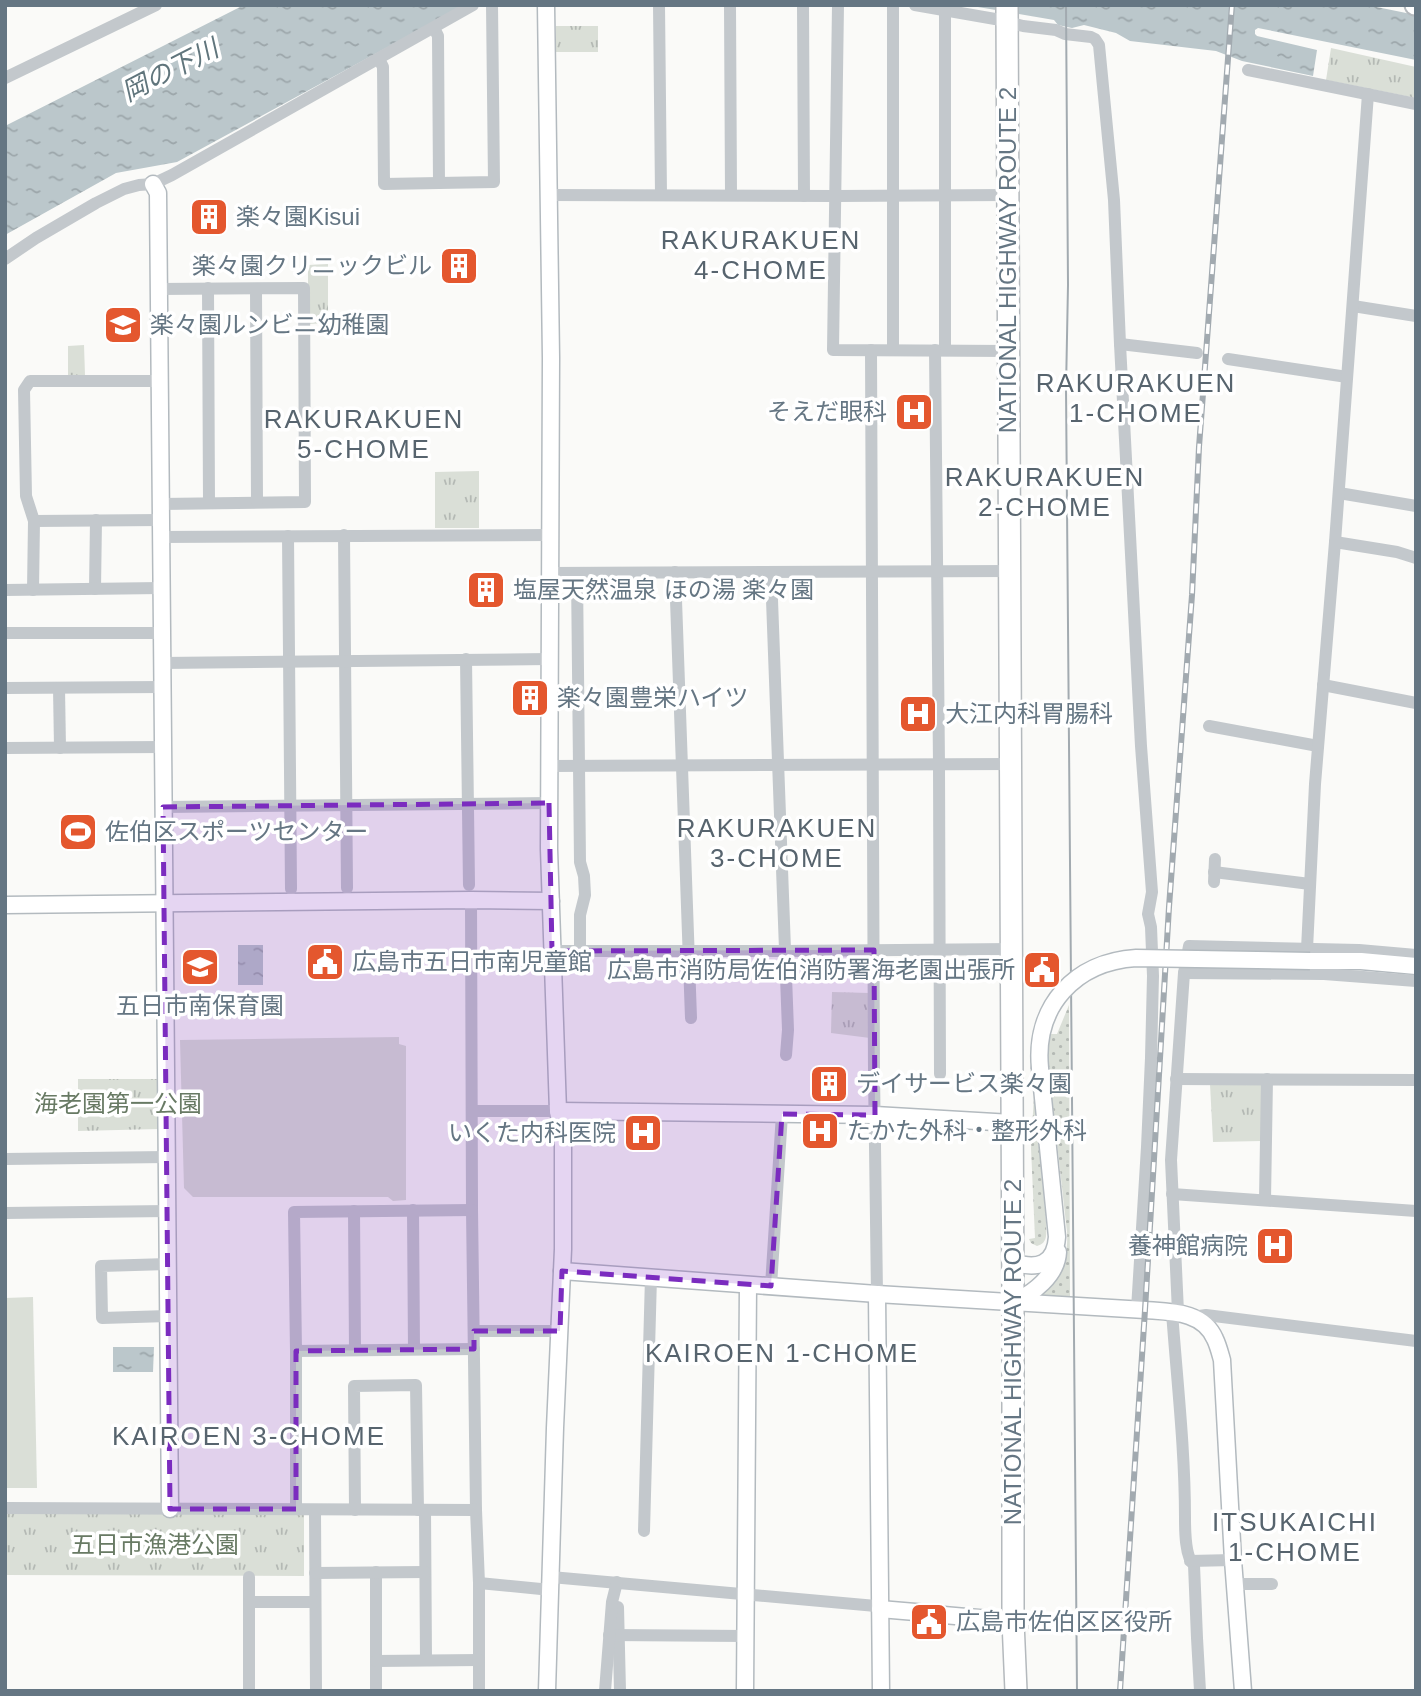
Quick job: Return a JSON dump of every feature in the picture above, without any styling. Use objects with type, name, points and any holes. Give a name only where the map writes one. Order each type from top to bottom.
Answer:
[{"type":"highway","name":"NATIONAL HIGHWAY ROUTE 2","points":[[1007,14],[1013,1621],[1016,1691]]},
{"type":"street","points":[[5,78],[156,5]]},
{"type":"street","points":[[5,259],[36,237],[96,203],[124,189],[153,184],[474,5]]},
{"type":"street","points":[[379,60],[383,67],[384,184],[494,182],[492,5]]},
{"type":"street","points":[[546,5],[551,358],[549,803],[558,1111],[563,1134],[561,1331],[555,1428],[547,1691]]},
{"type":"street","points":[[659,5],[661,195]]},
{"type":"street","points":[[730,5],[731,195]]},
{"type":"street","points":[[803,5],[804,196]]},
{"type":"street","points":[[838,5],[833,350],[1009,351]]},
{"type":"street","points":[[893,5],[893,350]]},
{"type":"street","points":[[915,5],[1007,14],[1028,27],[1095,38],[1100,46],[1115,209],[1120,344],[1152,892],[1149,914],[1153,976],[1150,1083],[1137,1309]]},
{"type":"street","points":[[940,1074],[937,571],[945,196],[945,10]]},
{"type":"street","points":[[434,28],[438,36],[439,183]]},
{"type":"street","points":[[1248,70],[1416,104]]},
{"type":"street","points":[[1309,955],[1310,884],[1322,685],[1368,94]]},
{"type":"street","points":[[153,184],[158,193],[170,1509]]},
{"type":"street","points":[[549,195],[1007,195]]},
{"type":"street","points":[[34,521],[96,520],[209,503],[304,502],[304,288],[159,289]]},
{"type":"street","points":[[208,289],[209,503]]},
{"type":"street","points":[[256,289],[257,502]]},
{"type":"street","points":[[1353,306],[1416,316]]},
{"type":"street","points":[[1120,344],[1197,353]]},
{"type":"street","points":[[871,350],[881,1691]]},
{"type":"street","points":[[1228,359],[1347,377]]},
{"type":"street","points":[[33,590],[34,521],[26,496],[24,390],[30,382],[159,381]]},
{"type":"street","points":[[1339,493],[1416,506]]},
{"type":"street","points":[[95,589],[96,520]]},
{"type":"street","points":[[344,535],[347,888]]},
{"type":"street","points":[[160,537],[549,535]]},
{"type":"street","points":[[288,536],[291,889]]},
{"type":"street","points":[[1335,542],[1397,552],[1416,558]]},
{"type":"street","points":[[549,573],[1009,571]]},
{"type":"street","points":[[675,572],[691,1018]]},
{"type":"street","points":[[771,573],[788,1030],[786,1055]]},
{"type":"street","points":[[577,574],[580,862],[585,895],[580,915],[580,951]]},
{"type":"street","points":[[5,590],[161,588]]},
{"type":"street","points":[[5,633],[162,633]]},
{"type":"street","points":[[466,659],[479,1691]]},
{"type":"street","points":[[162,663],[549,659]]},
{"type":"street","points":[[1322,685],[1416,703]]},
{"type":"street","points":[[5,688],[162,687]]},
{"type":"street","points":[[59,688],[60,748]]},
{"type":"street","points":[[1209,726],[1318,746]]},
{"type":"street","points":[[5,748],[163,747]]},
{"type":"street","points":[[550,766],[1011,764]]},
{"type":"street","points":[[163,807],[549,803]]},
{"type":"street","points":[[1214,871],[1310,884]]},
{"type":"street","points":[[5,905],[164,904],[470,893],[551,901]]},
{"type":"street","points":[[1200,1691],[1194,1565],[1190,1561],[1185,1524],[1181,1314],[1171,1160],[1184,973],[1189,946],[1416,966]]},
{"type":"street","points":[[552,951],[1012,949]]},
{"type":"street","points":[[1013,1303],[1026,1296],[1052,1273],[1058,1257],[1039,1044],[1050,1009],[1074,980],[1106,962],[1120,959],[1309,955],[1359,950],[1416,955]]},
{"type":"street","points":[[1184,973],[1324,974],[1416,981]]},
{"type":"street","points":[[1176,1079],[1416,1080]]},
{"type":"street","points":[[1265,1200],[1267,1079]]},
{"type":"street","points":[[472,1111],[876,1115],[1012,1123]]},
{"type":"street","points":[[771,1286],[782,1114]]},
{"type":"street","points":[[5,1159],[166,1157]]},
{"type":"street","points":[[1172,1194],[1416,1210]]},
{"type":"street","points":[[413,1210],[414,1349]]},
{"type":"street","points":[[296,1509],[294,1212],[472,1210]]},
{"type":"street","points":[[5,1213],[167,1211]]},
{"type":"street","points":[[354,1211],[355,1350]]},
{"type":"street","points":[[1013,1262],[1031,1266],[1048,1261],[1054,1254],[1058,1237]]},
{"type":"street","points":[[167,1264],[101,1266],[101,1305],[102,1318],[168,1316]]},
{"type":"street","points":[[562,1271],[1013,1303],[1137,1309],[1416,1341]]},
{"type":"street","points":[[644,1531],[651,1277]]},
{"type":"street","points":[[745,1691],[748,1284]]},
{"type":"street","points":[[1181,1314],[1202,1321],[1211,1331],[1222,1360],[1243,1691]]},
{"type":"street","points":[[474,1331],[561,1331]]},
{"type":"street","points":[[296,1351],[474,1349]]},
{"type":"street","points":[[355,1510],[354,1386],[416,1385],[425,1573],[426,1660]]},
{"type":"street","points":[[5,1508],[476,1510]]},
{"type":"street","points":[[315,1510],[316,1691]]},
{"type":"street","points":[[1190,1561],[1233,1560]]},
{"type":"street","points":[[376,1572],[376,1691]]},
{"type":"street","points":[[315,1573],[425,1573]]},
{"type":"street","points":[[249,1577],[249,1691]]},
{"type":"street","points":[[617,1582],[615,1635],[620,1691]]},
{"type":"street","points":[[479,1583],[617,1582],[876,1606],[880,1609],[1066,1628]]},
{"type":"street","points":[[1236,1584],[1272,1584]]},
{"type":"street","points":[[249,1602],[315,1602]]},
{"type":"street","points":[[615,1635],[745,1636]]},
{"type":"street","points":[[605,1691],[615,1635]]},
{"type":"street","points":[[376,1661],[479,1660]]},
{"type":"highlighted area","points":[[549,803],[552,951],[874,950],[875,1115],[782,1114],[771,1286],[562,1271],[560,1331],[474,1331],[474,1349],[296,1351],[296,1509],[170,1509],[163,807]]},
{"type":"green space","points":[[556,26],[598,26],[598,52],[556,52]]},
{"type":"green space","points":[[1331,48],[1416,67],[1416,98],[1326,80]]},
{"type":"green space","points":[[328,264],[328,323],[308,324],[308,265]]},
{"type":"green space","points":[[84,345],[85,375],[68,376],[68,346]]},
{"type":"green space","points":[[479,471],[479,528],[435,528],[435,472]]},
{"type":"green space","points":[[832,992],[869,993],[870,1038],[831,1033]]},
{"type":"green space","points":[[1069,1005],[1070,1298],[1038,1297],[1060,1268],[1067,1243],[1047,1054],[1050,1034],[1057,1034]]},
{"type":"green space","points":[[399,1037],[399,1044],[406,1046],[406,1200],[393,1201],[388,1197],[193,1197],[184,1188],[180,1040]]},
{"type":"green space","name":"海老園第一公園","points":[[78,1079],[158,1079],[159,1129],[78,1131]]},
{"type":"green space","points":[[1210,1084],[1263,1084],[1262,1141],[1213,1142]]},
{"type":"green space","points":[[1034,1095],[1046,1229],[1045,1240],[1037,1246],[1029,1239],[1035,1238],[1031,1148]]},
{"type":"green space","points":[[33,1297],[37,1488],[5,1488],[5,1298]]},
{"type":"green space","name":"五日市漁港公園","points":[[5,1513],[304,1514],[304,1576],[5,1575]]},
{"type":"water","name":"岡の下川","points":[[244,5],[465,5],[177,162],[116,173],[5,235],[5,126]]},
{"type":"water","points":[[966,5],[1367,5],[1416,15],[1416,60],[1258,28],[1255,30],[1257,36],[1317,50],[1313,76],[1242,61],[1216,51],[1130,41],[1116,33],[1084,25],[1072,28],[1058,25],[1054,20]]},
{"type":"water","points":[[238,945],[263,945],[263,985],[238,985]]},
{"type":"water","points":[[113,1347],[154,1347],[153,1372],[113,1372]]},
{"type":"tram line","points":[[1066,5],[1066,389],[1077,1691]]},
{"type":"railway","points":[[1120,1691],[1169,907],[1192,595],[1199,447],[1232,5]]},
{"type":"place","name":"楽々園Kisui","points":[[209,217]]},
{"type":"place","name":"楽々園クリニックビル","points":[[459,266]]},
{"type":"place","name":"楽々園ルンビニ幼稚園","points":[[123,325]]},
{"type":"place","name":"そえだ眼科","points":[[914,412]]},
{"type":"place","name":"塩屋天然温泉 ほの湯 楽々園","points":[[486,590]]},
{"type":"place","name":"楽々園豊栄ハイツ","points":[[530,698]]},
{"type":"place","name":"大江内科胃腸科","points":[[918,714]]},
{"type":"place","name":"佐伯区スポーツセンター","points":[[78,832]]},
{"type":"place","name":"広島市五日市南児童館","points":[[325,962]]},
{"type":"place","name":"五日市南保育園","points":[[200,967]]},
{"type":"place","name":"広島市消防局佐伯消防署海老園出張所","points":[[1042,970]]},
{"type":"place","name":"デイサービス楽々園","points":[[829,1084]]},
{"type":"place","name":"たかた外科・整形外科","points":[[820,1131]]},
{"type":"place","name":"いくた内科医院","points":[[643,1133]]},
{"type":"place","name":"養神館病院","points":[[1275,1246]]},
{"type":"place","name":"広島市佐伯区区役所","points":[[929,1622]]},
{"type":"district","name":"RAKURAKUEN 4-CHOME","points":[[761,255]]},
{"type":"district","name":"RAKURAKUEN 1-CHOME","points":[[1136,398]]},
{"type":"district","name":"RAKURAKUEN 5-CHOME","points":[[364,434]]},
{"type":"district","name":"RAKURAKUEN 2-CHOME","points":[[1045,492]]},
{"type":"district","name":"RAKURAKUEN 3-CHOME","points":[[777,843]]},
{"type":"district","name":"KAIROEN 1-CHOME","points":[[782,1353]]},
{"type":"district","name":"KAIROEN 3-CHOME","points":[[249,1436]]},
{"type":"district","name":"ITSUKAICHI 1-CHOME","points":[[1295,1537]]}]
